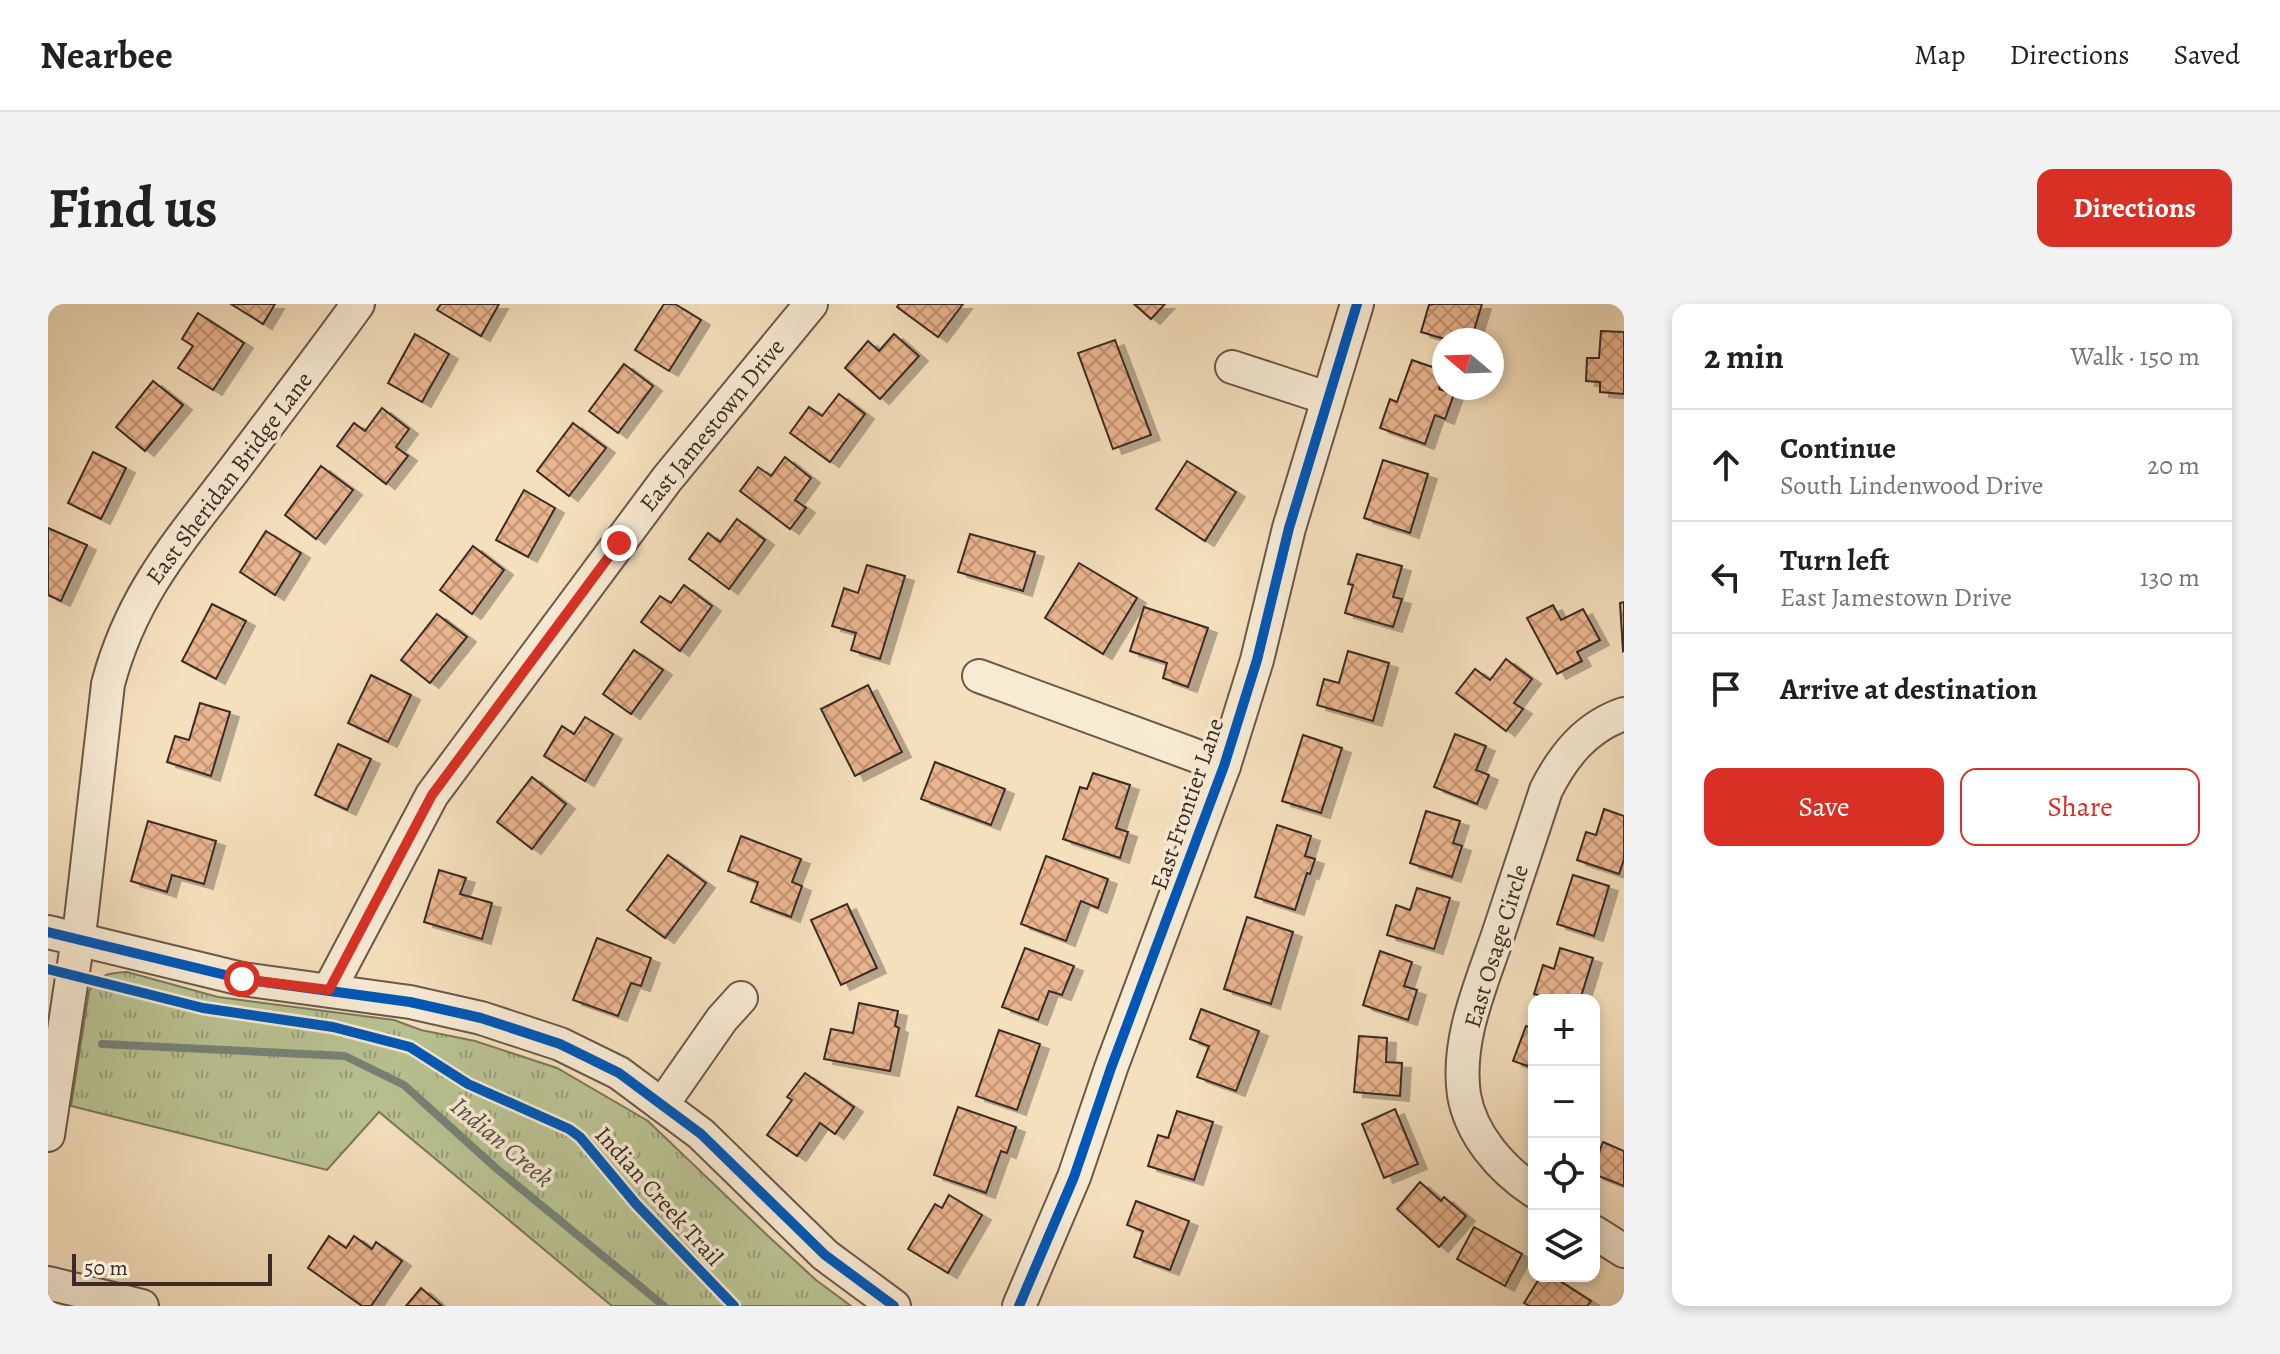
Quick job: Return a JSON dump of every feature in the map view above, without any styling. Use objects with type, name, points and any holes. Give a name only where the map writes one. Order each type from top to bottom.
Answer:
[{"type":"street","name":"East Sheridan Bridge Lane","points":[[48,1135],[63,936],[108,684],[127,625],[156,571],[358,304]]},
{"type":"street","name":"East Jamestown Drive","points":[[329,990],[432,795],[667,479],[811,304]]},
{"type":"street","name":"East Frontier Lane","points":[[1019,1306],[1074,1177],[1111,1068],[1224,766],[1257,660],[1289,528],[1357,304]]},
{"type":"street","points":[[1232,367],[1327,398]]},
{"type":"street","name":"East Frontier Lane","points":[[979,676],[1224,766]]},
{"type":"street","name":"East Osage Circle","points":[[1528,1186],[1498,1162],[1477,1130],[1465,1097],[1462,1060],[1471,1016],[1546,790],[1559,765],[1580,740],[1608,720],[1624,714]]},
{"type":"street","points":[[63,936],[229,976],[410,1002],[481,1018],[560,1044],[619,1073],[701,1134],[825,1255],[894,1306]]},
{"type":"street","points":[[662,1105],[722,1019],[741,998]]},
{"type":"street","points":[[1600,1236],[1624,1251]]},
{"type":"street","points":[[48,1283],[142,1306]]},
{"type":"green space","points":[[127,972],[218,997],[394,1020],[421,1030],[475,1041],[557,1068],[648,1121],[816,1280],[851,1306],[612,1306],[379,1112],[327,1170],[71,1106],[89,991],[96,981],[105,976]]},
{"type":"building","points":[[231,304],[275,304],[263,324]]},
{"type":"building","points":[[441,304],[499,304],[481,336],[437,310]]},
{"type":"building","points":[[664,304],[675,304],[701,320],[669,371],[635,350]]},
{"type":"building","points":[[899,304],[963,304],[938,337],[897,307]]},
{"type":"building","points":[[1134,304],[1165,304],[1151,319]]},
{"type":"building","points":[[1482,304],[1475,328],[1432,328],[1432,335],[1421,332],[1429,305]]},
{"type":"building","points":[[198,313],[244,343],[213,390],[178,368],[193,346],[182,339]]},
{"type":"building","points":[[1601,331],[1624,332],[1624,394],[1600,392],[1600,382],[1586,381],[1587,358],[1599,358]]},
{"type":"building","points":[[415,334],[449,354],[422,402],[388,383]]},
{"type":"building","points":[[894,334],[919,356],[880,399],[845,368],[868,341],[879,351]]},
{"type":"building","points":[[1115,340],[1151,435],[1113,449],[1078,353]]},
{"type":"building","points":[[1412,360],[1432,367],[1432,400],[1452,400],[1445,419],[1435,415],[1425,444],[1380,428],[1390,399],[1397,402]]},
{"type":"building","points":[[624,364],[653,386],[618,433],[589,411]]},
{"type":"building","points":[[153,381],[183,405],[145,451],[116,427]]},
{"type":"building","points":[[839,394],[865,414],[830,462],[790,433],[809,407],[822,416]]},
{"type":"building","points":[[382,408],[409,429],[396,447],[408,456],[386,484],[337,446],[354,423],[365,431]]},
{"type":"building","points":[[573,423],[606,448],[569,496],[537,471]]},
{"type":"building","points":[[93,452],[126,468],[101,519],[68,503]]},
{"type":"building","points":[[785,457],[811,478],[795,500],[806,508],[790,529],[740,491],[758,467],[771,476]]},
{"type":"building","points":[[1383,460],[1428,474],[1410,533],[1364,518]]},
{"type":"building","points":[[1187,461],[1236,492],[1205,541],[1156,509]]},
{"type":"building","points":[[321,466],[353,490],[316,539],[285,515]]},
{"type":"building","points":[[524,490],[555,508],[528,557],[496,540]]},
{"type":"building","points":[[737,519],[765,540],[729,589],[689,559],[708,533],[720,542]]},
{"type":"building","points":[[48,528],[87,545],[61,601],[48,595]]},
{"type":"building","points":[[266,531],[301,553],[275,595],[240,572]]},
{"type":"building","points":[[970,534],[1035,552],[1023,591],[958,572]]},
{"type":"building","points":[[473,546],[504,570],[472,614],[440,590]]},
{"type":"building","points":[[1357,554],[1402,566],[1393,597],[1402,599],[1393,627],[1345,613],[1353,585],[1348,584]]},
{"type":"building","points":[[1079,563],[1137,598],[1103,654],[1045,618]]},
{"type":"building","points":[[867,565],[905,576],[880,659],[851,650],[856,633],[832,626],[844,588],[858,593]]},
{"type":"building","points":[[684,585],[712,606],[680,651],[641,622],[660,596],[671,603]]},
{"type":"building","points":[[1624,602],[1624,650],[1623,651],[1620,603]]},
{"type":"building","points":[[212,604],[246,621],[216,679],[182,661]]},
{"type":"building","points":[[1553,605],[1561,620],[1583,609],[1600,640],[1577,652],[1582,661],[1557,674],[1527,618]]},
{"type":"building","points":[[1144,607],[1208,628],[1188,687],[1163,678],[1167,663],[1130,651]]},
{"type":"building","points":[[437,614],[467,637],[430,683],[401,660]]},
{"type":"building","points":[[634,650],[663,670],[631,714],[603,694]]},
{"type":"building","points":[[1348,651],[1389,663],[1373,721],[1317,705],[1324,679],[1339,683]]},
{"type":"building","points":[[1506,659],[1532,679],[1514,703],[1523,709],[1506,731],[1456,693],[1475,669],[1490,680]]},
{"type":"building","points":[[371,675],[411,695],[388,742],[348,723]]},
{"type":"building","points":[[868,685],[902,752],[855,776],[821,709]]},
{"type":"building","points":[[200,703],[230,712],[211,776],[167,762],[175,736],[189,740]]},
{"type":"building","points":[[585,717],[613,734],[585,781],[544,756],[562,726],[574,734]]},
{"type":"building","points":[[1455,734],[1486,746],[1476,770],[1489,775],[1477,804],[1434,787]]},
{"type":"building","points":[[1303,735],[1342,748],[1321,813],[1282,801]]},
{"type":"building","points":[[338,744],[371,759],[347,810],[315,795]]},
{"type":"building","points":[[935,762],[1005,789],[991,825],[921,799]]},
{"type":"building","points":[[1093,773],[1130,785],[1116,828],[1128,832],[1120,858],[1063,839],[1080,787],[1087,789]]},
{"type":"building","points":[[532,777],[566,804],[532,849],[497,822]]},
{"type":"building","points":[[1604,809],[1624,816],[1624,859],[1619,874],[1577,860],[1586,832],[1596,835]]},
{"type":"building","points":[[1426,811],[1460,821],[1453,843],[1462,846],[1452,877],[1410,863]]},
{"type":"building","points":[[148,821],[216,841],[204,884],[172,875],[167,892],[131,881]]},
{"type":"building","points":[[1277,825],[1311,836],[1305,856],[1315,859],[1295,910],[1255,897]]},
{"type":"building","points":[[741,836],[801,859],[792,882],[802,886],[791,917],[751,902],[758,882],[728,871]]},
{"type":"building","points":[[668,855],[706,883],[665,938],[627,910]]},
{"type":"building","points":[[1046,856],[1108,879],[1098,908],[1081,901],[1066,941],[1021,924]]},
{"type":"building","points":[[439,870],[466,878],[460,894],[492,903],[482,939],[424,922]]},
{"type":"building","points":[[1573,875],[1609,886],[1594,936],[1557,924]]},
{"type":"building","points":[[1417,888],[1450,898],[1434,949],[1387,935],[1396,905],[1410,910]]},
{"type":"building","points":[[847,904],[877,968],[841,985],[811,920]]},
{"type":"building","points":[[1247,917],[1293,932],[1271,1004],[1224,989]]},
{"type":"building","points":[[597,938],[651,958],[641,986],[631,983],[618,1016],[573,1000]]},
{"type":"building","points":[[1025,948],[1074,966],[1062,995],[1049,991],[1038,1020],[1002,1007]]},
{"type":"building","points":[[1560,948],[1593,958],[1582,994],[1534,994],[1543,965],[1554,969]]},
{"type":"building","points":[[1380,951],[1412,962],[1404,986],[1417,990],[1408,1020],[1363,1005]]},
{"type":"building","points":[[859,1003],[898,1011],[895,1026],[899,1028],[890,1071],[824,1059],[831,1029],[853,1033]]},
{"type":"building","points":[[1201,1009],[1259,1031],[1236,1091],[1197,1077],[1209,1046],[1190,1039]]},
{"type":"building","points":[[1526,1026],[1528,1027],[1528,1066],[1513,1061]]},
{"type":"building","points":[[999,1030],[1040,1044],[1017,1110],[976,1096]]},
{"type":"building","points":[[1359,1036],[1387,1038],[1386,1062],[1402,1063],[1400,1096],[1354,1092]]},
{"type":"building","points":[[805,1073],[854,1107],[835,1134],[820,1123],[797,1156],[767,1135],[792,1100],[787,1097]]},
{"type":"building","points":[[958,1107],[1016,1127],[1007,1153],[1001,1151],[986,1193],[934,1175]]},
{"type":"building","points":[[1395,1109],[1418,1164],[1384,1178],[1362,1124]]},
{"type":"building","points":[[1177,1111],[1213,1122],[1194,1180],[1148,1166],[1158,1135],[1168,1138]]},
{"type":"building","points":[[1603,1142],[1624,1151],[1624,1186],[1600,1176]]},
{"type":"building","points":[[1420,1182],[1441,1201],[1444,1197],[1466,1216],[1439,1247],[1397,1209]]},
{"type":"building","points":[[949,1195],[982,1215],[948,1273],[908,1249],[935,1204],[942,1208]]},
{"type":"building","points":[[1136,1201],[1189,1221],[1170,1270],[1134,1257],[1143,1231],[1127,1225]]},
{"type":"building","points":[[1474,1227],[1522,1254],[1505,1286],[1457,1259]]},
{"type":"building","points":[[329,1236],[346,1248],[354,1236],[372,1249],[376,1242],[402,1261],[371,1306],[362,1306],[308,1268]]},
{"type":"building","points":[[1537,1282],[1561,1282],[1591,1301],[1587,1306],[1529,1306],[1524,1303]]},
{"type":"building","points":[[421,1288],[442,1306],[406,1306]]},
{"type":"waterway","name":"Indian Creek","points":[[102,1044],[345,1056],[404,1085],[497,1169],[664,1306]]},
{"type":"cycle path","points":[[1019,1306],[1074,1177],[1111,1068],[1224,766],[1257,660],[1289,528],[1357,304]]},
{"type":"cycle path","points":[[48,932],[242,979],[410,1002],[481,1018],[560,1044],[619,1073],[701,1134],[825,1255],[894,1306]]},
{"type":"cycle path","name":"Indian Creek Trail","points":[[48,969],[203,1008],[333,1027],[410,1047],[468,1084],[569,1129],[580,1137],[636,1204],[734,1306]]},
{"type":"route","points":[[242,979],[329,990],[432,795],[619,543]]}]
